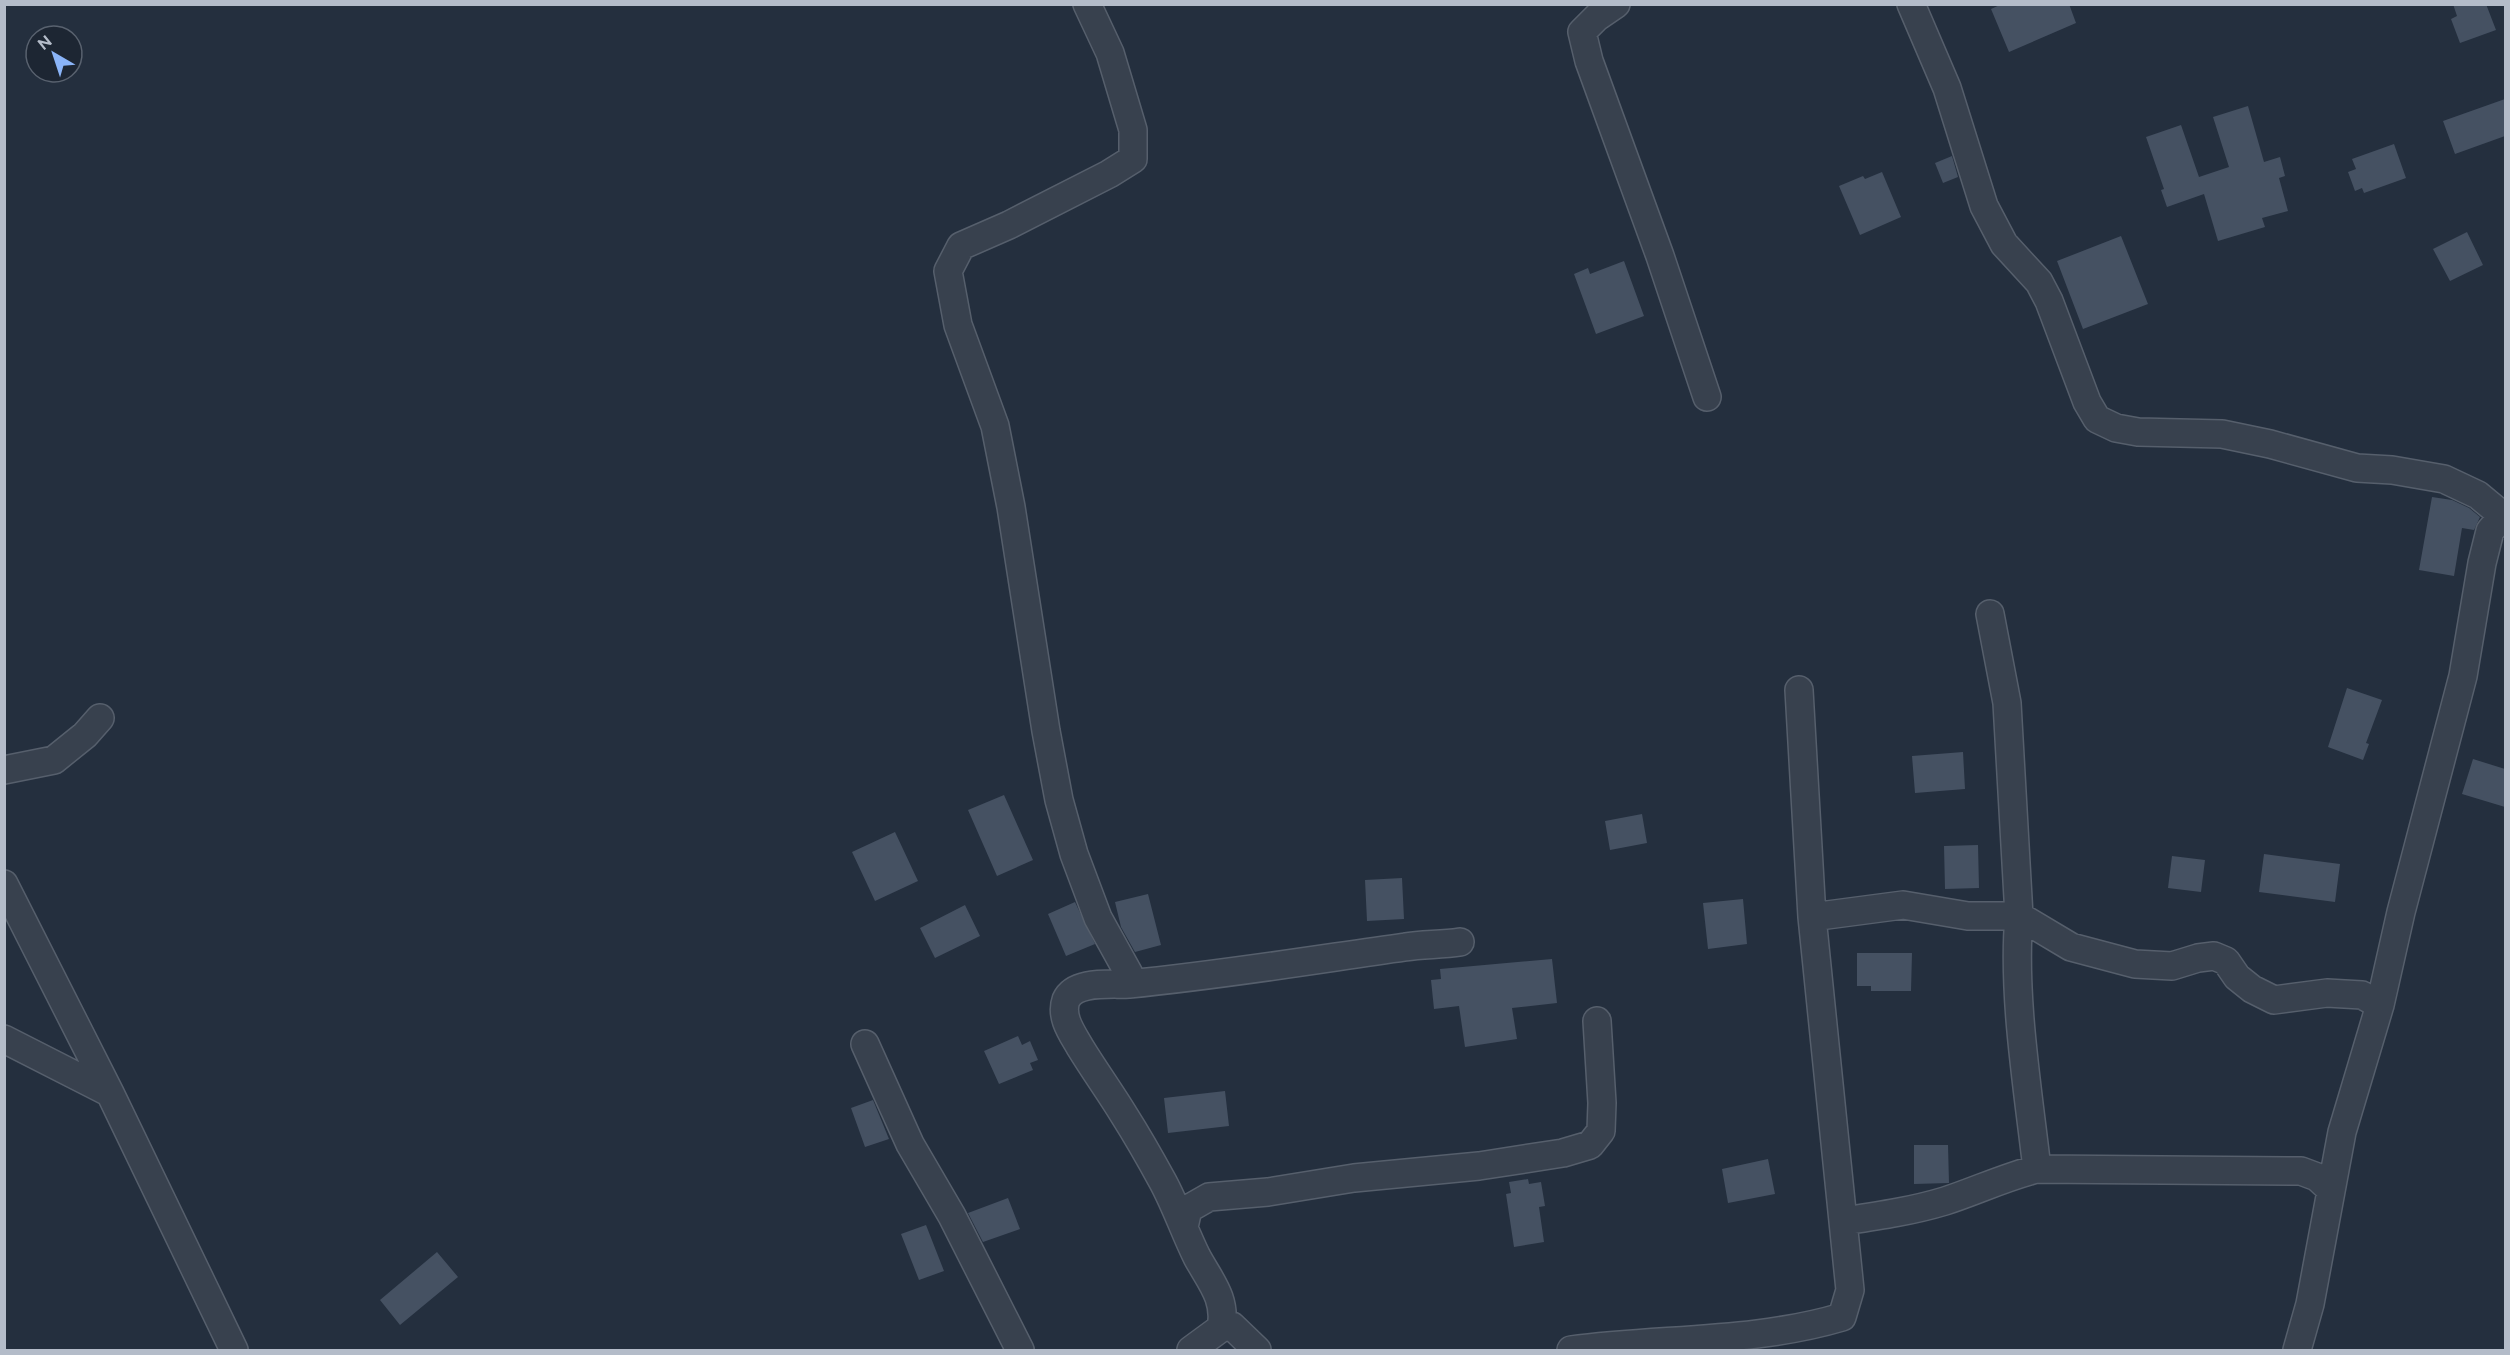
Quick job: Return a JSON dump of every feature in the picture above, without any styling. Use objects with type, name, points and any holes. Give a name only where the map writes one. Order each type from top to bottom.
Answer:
[{"type":"street","points":[[1088,4],[1110,53],[1133,130],[1133,159],[1109,174],[1009,225],[961,246],[948,271],[958,325],[995,426],[1011,507],[1044,721],[1059,800],[1074,854],[1094,907],[1129,974],[1129,984]]},
{"type":"street","points":[[1616,4],[1597,17],[1582,32],[1589,61],[1660,256],[1707,397]]},
{"type":"street","points":[[1911,4],[1947,88],[1984,206],[1995,231],[2020,264],[2039,282],[2049,301],[2087,402],[2097,419],[2116,428],[2138,432],[2222,434],[2270,444],[2357,468],[2392,470],[2444,479],[2478,495],[2504,513],[2490,531],[2482,563],[2463,676],[2401,912],[2380,1005],[2342,1132],[2310,1304],[2297,1350]]},
{"type":"street","points":[[1990,614],[2007,703],[2019,916],[2016,943],[2037,1169]]},
{"type":"street","points":[[1571,1350],[1601,1346],[1658,1344],[1809,1327],[1842,1317],[1850,1290],[1845,1221],[1833,1130],[1812,917],[1799,690]]},
{"type":"street","points":[[4,770],[54,760],[85,735],[100,718]]},
{"type":"street","points":[[4,884],[110,1093],[234,1350]]},
{"type":"street","points":[[1812,917],[1903,905],[1968,916],[2019,916],[2071,947],[2135,964],[2172,966],[2214,956],[2226,961],[2237,977],[2252,989],[2274,1000],[2327,993],[2362,995],[2380,1005]]},
{"type":"street","points":[[1221,1328],[1224,1314],[1218,1292],[1165,1185],[1124,1114],[1078,1044],[1064,1012],[1066,999],[1074,991],[1095,985],[1129,984],[1321,961],[1408,946],[1438,946],[1460,942]]},
{"type":"street","points":[[1184,1227],[1188,1209],[1209,1197],[1268,1192],[1354,1178],[1479,1166],[1563,1153],[1590,1145],[1601,1131],[1602,1103],[1597,1021]]},
{"type":"street","points":[[4,1039],[110,1093]]},
{"type":"street","points":[[865,1044],[910,1144],[952,1216],[1020,1350]]},
{"type":"street","points":[[1845,1221],[1894,1213],[1944,1201],[2037,1169],[2301,1171],[2317,1177],[2330,1189]]},
{"type":"street","points":[[1191,1350],[1221,1328],[1232,1326],[1257,1350]]},
{"type":"building","points":[[2002,4],[2069,4],[2076,23],[2009,52],[1991,9]]},
{"type":"building","points":[[2453,4],[2486,4],[2496,30],[2460,43],[2451,19],[2457,16]]},
{"type":"building","points":[[2505,99],[2505,136],[2455,154],[2443,121]]},
{"type":"building","points":[[2248,106],[2264,162],[2280,157],[2285,176],[2279,178],[2288,211],[2262,218],[2265,227],[2218,241],[2204,194],[2167,207],[2161,190],[2164,189],[2146,137],[2181,125],[2199,177],[2229,167],[2213,117]]},
{"type":"building","points":[[2394,144],[2406,178],[2364,193],[2362,188],[2355,191],[2348,172],[2356,169],[2352,159]]},
{"type":"building","points":[[1952,156],[1958,177],[1943,183],[1935,163]]},
{"type":"building","points":[[1882,172],[1901,217],[1860,235],[1839,186],[1863,176],[1865,179]]},
{"type":"building","points":[[2467,232],[2483,265],[2450,281],[2433,249]]},
{"type":"building","points":[[2121,236],[2148,304],[2083,329],[2057,261]]},
{"type":"building","points":[[1624,261],[1644,316],[1596,334],[1574,274],[1588,268],[1590,274]]},
{"type":"building","points":[[2432,497],[2452,500],[2469,508],[2480,517],[2474,530],[2462,528],[2454,576],[2419,570]]},
{"type":"building","points":[[2347,688],[2382,700],[2366,743],[2369,744],[2363,760],[2328,747]]},
{"type":"building","points":[[1963,752],[1965,789],[1915,793],[1912,756]]},
{"type":"building","points":[[2473,759],[2505,769],[2505,807],[2462,794]]},
{"type":"building","points":[[1004,795],[1033,860],[997,876],[968,810]]},
{"type":"building","points":[[1642,814],[1647,843],[1610,850],[1605,821]]},
{"type":"building","points":[[895,832],[918,881],[875,901],[852,852]]},
{"type":"building","points":[[1978,845],[1979,888],[1945,889],[1944,846]]},
{"type":"building","points":[[2264,854],[2340,864],[2335,902],[2259,892]]},
{"type":"building","points":[[2172,856],[2205,860],[2201,892],[2168,888]]},
{"type":"building","points":[[1402,878],[1404,919],[1367,921],[1365,880]]},
{"type":"building","points":[[1148,894],[1161,945],[1135,952],[1121,927],[1115,902]]},
{"type":"building","points":[[1743,899],[1747,944],[1708,949],[1703,903]]},
{"type":"building","points":[[1075,902],[1095,944],[1066,956],[1048,914]]},
{"type":"building","points":[[965,905],[980,936],[935,958],[920,928]]},
{"type":"building","points":[[1857,953],[1912,953],[1911,991],[1871,991],[1871,986],[1857,986]]},
{"type":"building","points":[[1552,959],[1557,1003],[1512,1008],[1517,1039],[1465,1047],[1459,1006],[1434,1009],[1431,980],[1441,979],[1440,969]]},
{"type":"building","points":[[1018,1036],[1022,1045],[1030,1041],[1038,1060],[1030,1063],[1033,1070],[999,1084],[984,1051]]},
{"type":"building","points":[[1225,1091],[1229,1126],[1168,1133],[1164,1098]]},
{"type":"building","points":[[873,1100],[889,1139],[865,1147],[851,1108]]},
{"type":"building","points":[[1914,1145],[1948,1145],[1949,1183],[1914,1184]]},
{"type":"building","points":[[1768,1159],[1775,1194],[1728,1203],[1722,1169]]},
{"type":"building","points":[[1528,1179],[1529,1184],[1541,1182],[1545,1206],[1539,1207],[1544,1242],[1514,1247],[1506,1194],[1511,1193],[1509,1182]]},
{"type":"building","points":[[1008,1198],[1020,1229],[983,1242],[968,1213]]},
{"type":"building","points":[[926,1225],[944,1271],[919,1280],[901,1234]]},
{"type":"building","points":[[437,1252],[458,1277],[400,1325],[380,1300]]}]
